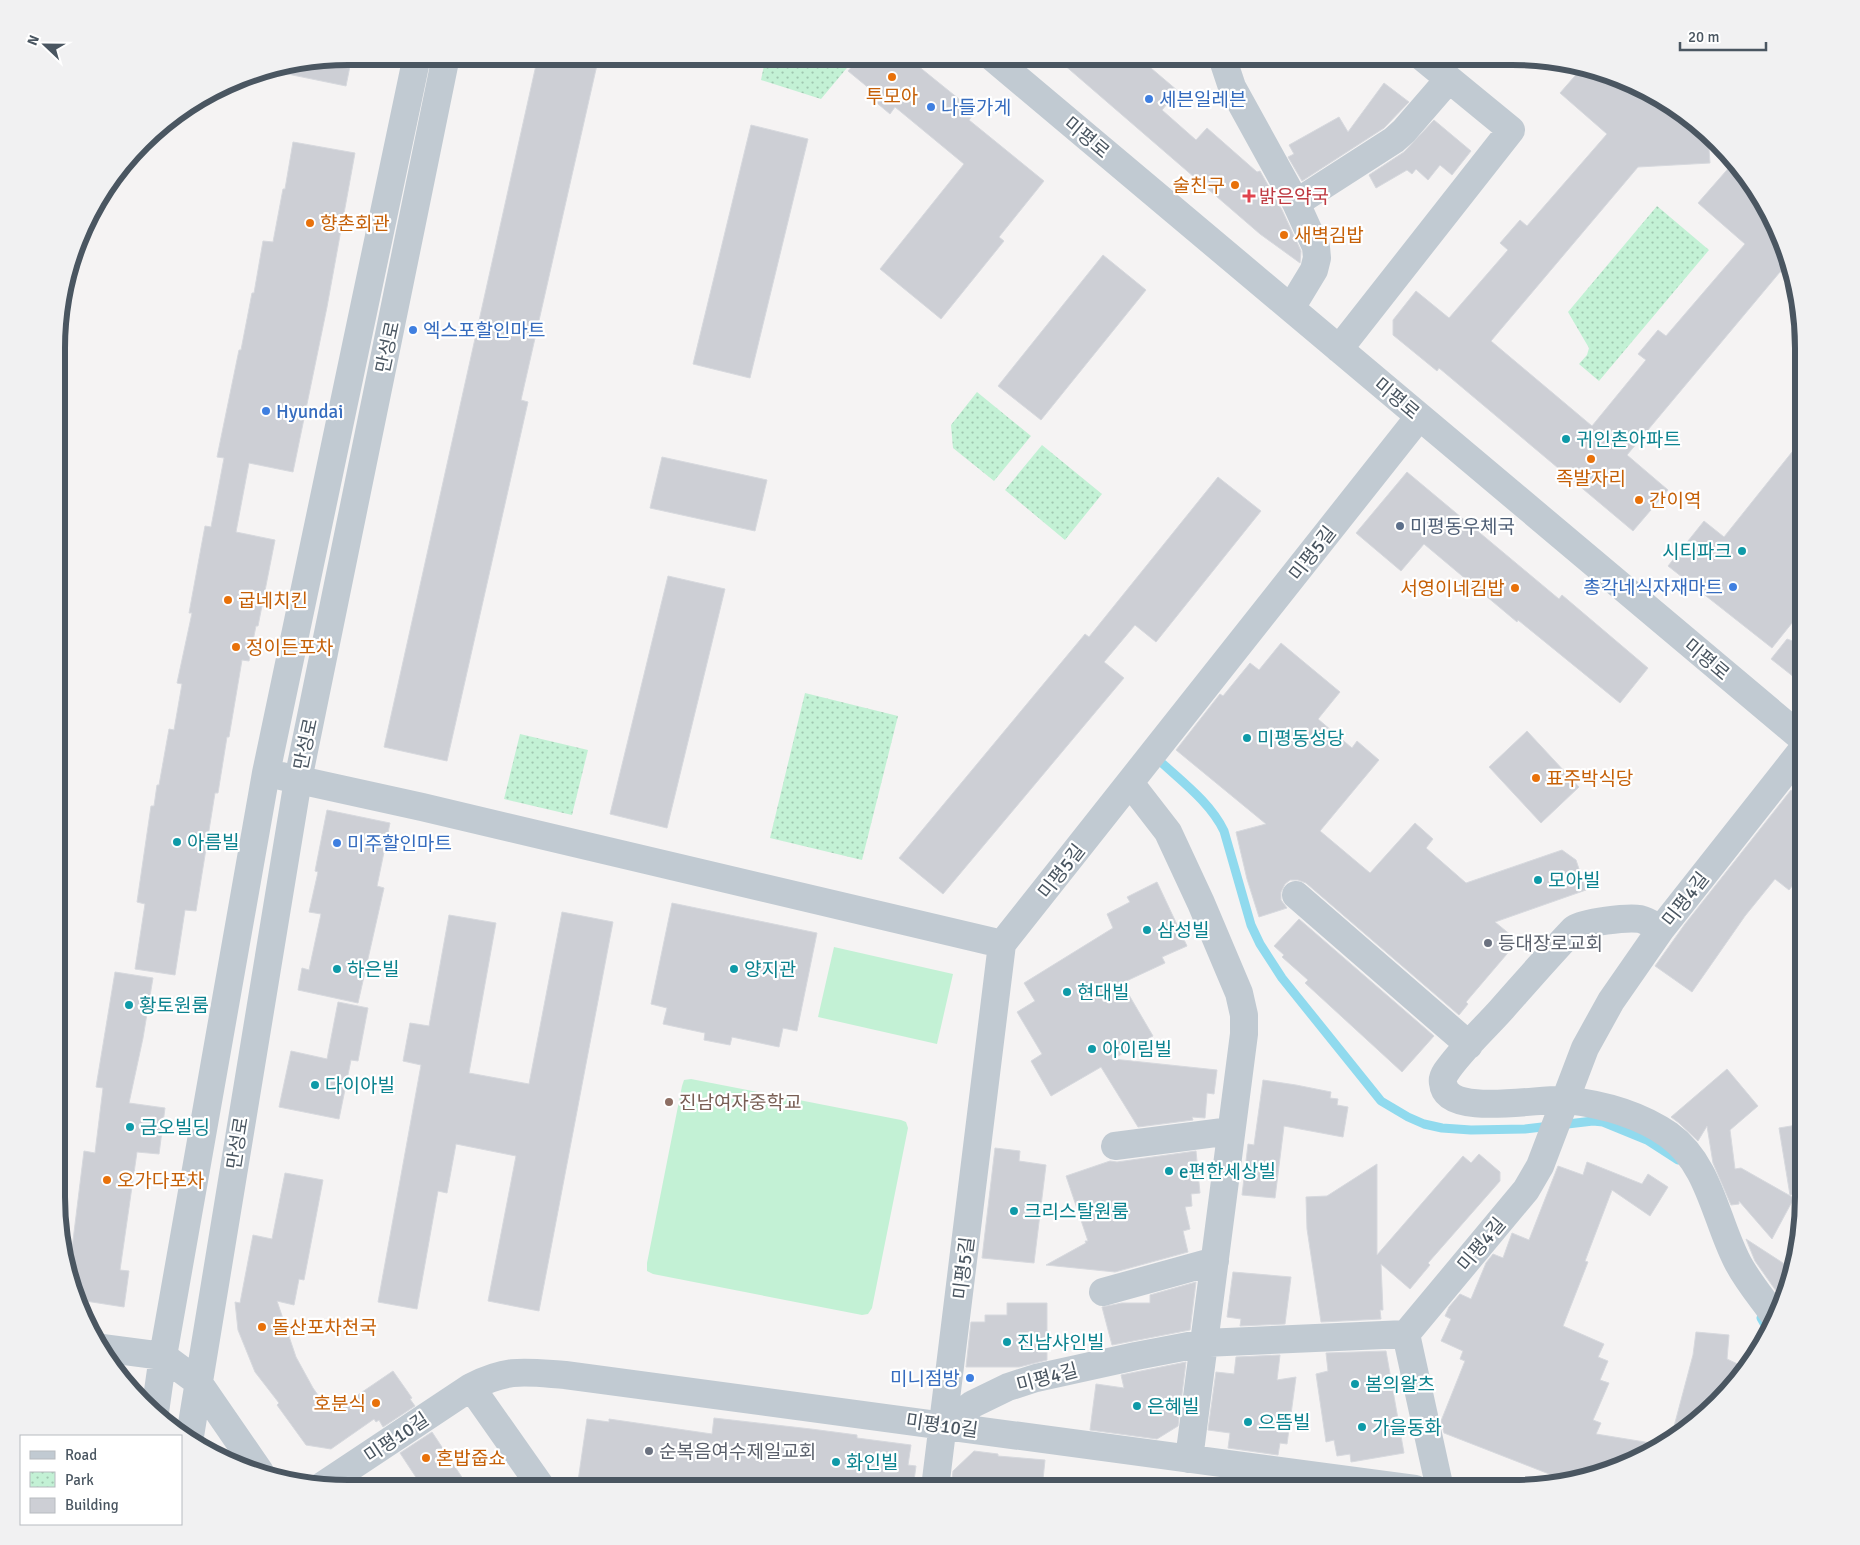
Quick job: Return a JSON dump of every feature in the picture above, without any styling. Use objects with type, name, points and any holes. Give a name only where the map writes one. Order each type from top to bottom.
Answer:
[{"type":"street","name":"만성로","points":[[156,1405],[163,1356],[266,773],[415,65]]},
{"type":"street","name":"만성로","points":[[191,1432],[298,780],[444,65]]},
{"type":"street","name":"미평로","points":[[1002,65],[1795,731]]},
{"type":"street","points":[[1225,65],[1232,86],[1296,203],[1316,247],[1317,258],[1314,270],[1291,308]]},
{"type":"street","points":[[1339,349],[1511,130],[1432,65]]},
{"type":"street","points":[[1296,203],[1394,140],[1404,131],[1449,78]]},
{"type":"street","name":"미평5길","points":[[937,1480],[1002,944],[1419,417]]},
{"type":"street","name":"미평4길","points":[[944,1426],[973,1404],[1008,1387],[1075,1369],[1136,1356],[1204,1344],[1406,1334],[1526,1190],[1540,1166],[1585,1048],[1611,1001],[1662,929],[1795,760]]},
{"type":"street","points":[[266,773],[422,807],[1002,944]]},
{"type":"street","points":[[1130,783],[1172,840],[1205,912],[1242,1004],[1244,1034],[1189,1459]]},
{"type":"street","points":[[1296,895],[1469,1045]]},
{"type":"street","points":[[1662,929],[1645,921],[1634,919],[1587,924],[1576,928],[1446,1072],[1443,1079],[1444,1087],[1456,1098],[1473,1103],[1563,1104],[1606,1107],[1633,1116],[1662,1131],[1684,1149],[1698,1166],[1723,1231],[1739,1266],[1771,1311]]},
{"type":"street","points":[[1115,1146],[1232,1131]]},
{"type":"street","points":[[1104,1292],[1215,1261]]},
{"type":"street","points":[[1406,1334],[1438,1480]]},
{"type":"street","points":[[110,1349],[163,1356],[198,1382],[254,1464]]},
{"type":"street","name":"미평10길","points":[[332,1479],[471,1387],[497,1375],[508,1372],[522,1372],[565,1375],[1347,1480]]},
{"type":"street","points":[[471,1387],[536,1480]]},
{"type":"green space","points":[[764,65],[849,65],[821,99],[761,80]]},
{"type":"green space","points":[[1657,206],[1709,250],[1599,381],[1579,364],[1587,355],[1589,348],[1568,312]]},
{"type":"green space","points":[[977,392],[1031,436],[994,481],[953,448],[951,425]]},
{"type":"green space","points":[[1042,445],[1102,494],[1065,540],[1005,490]]},
{"type":"green space","points":[[805,693],[898,716],[862,860],[770,838]]},
{"type":"green space","points":[[520,734],[588,750],[572,815],[504,799]]},
{"type":"green space","points":[[834,947],[953,974],[937,1044],[818,1017]]},
{"type":"green space","points":[[691,1079],[906,1122],[908,1128],[872,1308],[868,1314],[862,1315],[653,1274],[647,1271],[682,1086],[684,1080]]},
{"type":"building","points":[[350,65],[346,86],[282,73],[311,67]]},
{"type":"building","points":[[536,65],[597,65],[521,400],[528,402],[447,761],[384,747]]},
{"type":"building","points":[[853,65],[917,65],[975,112],[969,120],[1044,181],[999,237],[1004,241],[941,319],[880,269],[964,164],[895,107],[890,114],[872,99],[876,94],[848,71]]},
{"type":"building","points":[[1064,65],[1147,65],[1178,91],[1162,110],[1196,140],[1207,128],[1257,172],[1260,171],[1282,210],[1301,251],[1300,263],[1260,234]]},
{"type":"building","points":[[1578,73],[1603,80],[1654,103],[1684,123],[1709,145],[1710,163],[1638,167],[1491,341],[1592,426],[1646,360],[1638,354],[1658,330],[1666,336],[1745,244],[1698,203],[1730,167],[1757,206],[1766,223],[1784,272],[1780,272],[1627,455],[1668,490],[1633,531],[1439,368],[1437,371],[1393,335],[1393,320],[1416,291],[1449,318],[1508,250],[1500,243],[1520,220],[1527,226],[1607,134],[1560,93]]},
{"type":"building","points":[[1384,83],[1409,102],[1384,128],[1302,181],[1288,157],[1294,154],[1289,145],[1339,117],[1348,132]]},
{"type":"building","points":[[1434,120],[1471,151],[1452,175],[1440,165],[1428,180],[1416,169],[1412,174],[1407,170],[1376,188],[1369,175],[1404,152]]},
{"type":"building","points":[[751,125],[808,139],[750,378],[693,364]]},
{"type":"building","points":[[293,142],[355,153],[327,307],[293,472],[249,463],[236,532],[275,540],[249,661],[242,660],[218,793],[215,793],[196,911],[185,910],[175,975],[135,969],[145,904],[137,902],[151,806],[154,806],[157,785],[159,785],[169,729],[174,730],[182,684],[177,683],[192,613],[189,613],[205,526],[211,527],[224,458],[217,457],[239,350],[241,350],[252,293],[254,293],[263,241],[273,242]]},
{"type":"building","points":[[1103,255],[1146,290],[1041,420],[998,386]]},
{"type":"building","name":"시티파크","points":[[1795,448],[1795,619],[1772,648],[1668,566],[1704,521],[1724,537]]},
{"type":"building","points":[[662,457],[767,480],[755,531],[650,508]]},
{"type":"building","points":[[1407,472],[1559,599],[1562,595],[1648,668],[1620,703],[1518,620],[1517,622],[1424,544],[1401,571],[1356,533]]},
{"type":"building","points":[[1218,477],[1261,511],[1156,642],[1135,625],[1104,662],[1124,678],[943,894],[899,858],[1085,634],[1089,637]]},
{"type":"building","points":[[668,576],[725,589],[667,828],[610,814]]},
{"type":"building","points":[[1787,639],[1795,642],[1795,678],[1771,659]]},
{"type":"building","points":[[1281,643],[1340,692],[1318,719],[1352,748],[1357,741],[1379,760],[1320,831],[1370,873],[1415,823],[1433,839],[1426,848],[1466,883],[1562,850],[1576,860],[1586,890],[1495,922],[1518,941],[1466,1002],[1468,1004],[1459,1015],[1306,883],[1290,880],[1285,884],[1281,892],[1281,900],[1287,908],[1259,917],[1247,879],[1236,832],[1266,824],[1176,750],[1220,694],[1223,696],[1250,663],[1259,670]]},
{"type":"building","points":[[1527,731],[1579,787],[1541,823],[1489,767]]},
{"type":"building","points":[[1791,790],[1795,793],[1795,883],[1789,890],[1775,879],[1745,916],[1692,992],[1655,966],[1685,924]]},
{"type":"building","points":[[327,810],[390,823],[377,886],[384,888],[358,1003],[298,990],[302,968],[309,970],[321,914],[309,912],[318,872],[315,871]]},
{"type":"building","points":[[1157,882],[1187,946],[1162,957],[1165,963],[1122,983],[1153,1036],[1113,1059],[1217,1070],[1214,1094],[1207,1093],[1205,1118],[1192,1117],[1193,1120],[1138,1127],[1101,1067],[1051,1096],[1031,1061],[1042,1054],[1017,1012],[1035,1001],[1024,983],[1113,928],[1107,914],[1130,902],[1127,897]]},
{"type":"building","name":"양지관","points":[[672,903],[817,933],[797,1031],[783,1028],[779,1047],[732,1037],[730,1045],[704,1040],[705,1033],[663,1024],[667,1008],[651,1004]]},
{"type":"building","points":[[562,912],[613,922],[539,1311],[488,1301],[516,1156],[456,1144],[447,1193],[438,1191],[417,1309],[378,1302],[421,1065],[403,1061],[410,1023],[429,1026],[449,915],[496,923],[469,1073],[529,1084]]},
{"type":"building","points":[[1299,919],[1434,1036],[1402,1072],[1305,983],[1308,980],[1282,957],[1284,955],[1274,946]]},
{"type":"building","points":[[115,972],[153,978],[129,1103],[165,1108],[159,1154],[137,1152],[120,1270],[129,1271],[124,1307],[85,1301],[71,1256],[84,1151],[95,1153],[103,1088],[96,1087]]},
{"type":"building","name":"다이아빌","points":[[338,1002],[368,1008],[358,1061],[351,1060],[339,1119],[279,1107],[291,1051],[327,1059]]},
{"type":"building","points":[[1727,1069],[1758,1106],[1730,1130],[1735,1169],[1741,1168],[1794,1198],[1772,1239],[1739,1201],[1739,1204],[1731,1205],[1713,1163],[1707,1126],[1698,1141],[1671,1117]]},
{"type":"building","points":[[1263,1080],[1331,1092],[1330,1098],[1338,1099],[1337,1105],[1348,1107],[1343,1137],[1284,1126],[1275,1198],[1242,1195],[1248,1144],[1254,1145]]},
{"type":"building","points":[[1795,1125],[1795,1195],[1790,1195],[1779,1128]]},
{"type":"building","name":"크리스탈원룸","points":[[995,1148],[1020,1151],[1019,1161],[1046,1165],[1034,1263],[982,1258]]},
{"type":"building","points":[[1196,1151],[1200,1193],[1191,1194],[1192,1206],[1185,1207],[1190,1229],[1183,1231],[1188,1252],[1115,1272],[1046,1265],[1088,1241],[1066,1176],[1110,1161],[1117,1162]]},
{"type":"building","points":[[1479,1154],[1500,1172],[1500,1181],[1428,1263],[1430,1265],[1410,1289],[1381,1264],[1383,1310],[1380,1310],[1381,1319],[1321,1322],[1307,1229],[1306,1197],[1327,1196],[1377,1164],[1377,1255],[1463,1156],[1471,1163]]},
{"type":"building","points":[[1587,1162],[1642,1184],[1648,1174],[1668,1187],[1650,1216],[1612,1190],[1585,1261],[1588,1262],[1563,1326],[1604,1344],[1598,1357],[1608,1361],[1600,1380],[1609,1383],[1593,1420],[1601,1423],[1596,1434],[1652,1443],[1603,1465],[1556,1477],[1444,1433],[1441,1421],[1465,1361],[1460,1359],[1463,1351],[1441,1341],[1451,1319],[1445,1316],[1449,1307],[1460,1294],[1471,1299],[1486,1263],[1493,1254],[1503,1258],[1512,1233],[1529,1240],[1558,1166],[1583,1175]]},
{"type":"building","points":[[285,1173],[323,1180],[304,1280],[299,1279],[294,1305],[277,1301],[296,1357],[313,1388],[327,1408],[342,1398],[346,1403],[393,1371],[412,1398],[410,1399],[415,1406],[383,1427],[379,1420],[376,1422],[374,1419],[331,1449],[306,1445],[277,1405],[279,1403],[255,1372],[238,1330],[235,1302],[240,1303],[253,1235],[272,1239]]},
{"type":"building","points":[[1746,1239],[1783,1263],[1785,1269],[1778,1293],[1755,1261]]},
{"type":"building","points":[[1233,1272],[1291,1277],[1285,1324],[1240,1326],[1241,1319],[1227,1317]]},
{"type":"building","points":[[1196,1282],[1190,1330],[1112,1345],[1102,1307],[1122,1303],[1150,1303],[1150,1295]]},
{"type":"building","name":"진남샤인빌","points":[[1007,1303],[1047,1303],[1047,1360],[1019,1367],[966,1367],[971,1322],[985,1322],[985,1315],[1007,1315]]},
{"type":"building","points":[[1696,1332],[1729,1335],[1727,1359],[1740,1365],[1725,1384],[1699,1410],[1673,1429],[1693,1355]]},
{"type":"building","points":[[1386,1351],[1404,1453],[1351,1462],[1350,1454],[1337,1456],[1334,1440],[1326,1442],[1316,1374],[1328,1371],[1326,1353]]},
{"type":"building","name":"으뜸빌","points":[[1280,1355],[1277,1380],[1296,1377],[1287,1444],[1280,1443],[1278,1455],[1228,1448],[1230,1433],[1208,1430],[1216,1372],[1234,1374],[1236,1357]]},
{"type":"building","name":"은혜빌","points":[[1186,1362],[1178,1426],[1157,1439],[1090,1430],[1096,1384],[1124,1388],[1121,1375]]},
{"type":"building","points":[[714,1418],[857,1435],[857,1438],[911,1445],[908,1465],[916,1466],[914,1480],[578,1480],[587,1419],[609,1422],[609,1419],[712,1434]]},
{"type":"building","points":[[432,1432],[464,1480],[418,1480],[400,1453]]},
{"type":"building","points":[[974,1451],[998,1454],[998,1456],[1045,1460],[1043,1480],[952,1480],[953,1471]]},
{"type":"waterway","points":[[1163,764],[1205,803],[1219,821],[1224,831],[1251,925],[1260,944],[1282,978],[1381,1101],[1408,1117],[1424,1124],[1442,1128],[1471,1130],[1525,1129],[1593,1121],[1603,1122],[1647,1140],[1678,1160]]},
{"type":"waterway","points":[[1761,1318],[1765,1324]]},
{"type":"place","name":"투모아","points":[[892,77]]},
{"type":"place","name":"세븐일레븐","points":[[1149,99]]},
{"type":"place","name":"나들가게","points":[[931,107]]},
{"type":"place","name":"술친구","points":[[1235,185]]},
{"type":"place","name":"밝은약국","points":[[1249,196]]},
{"type":"place","name":"향촌회관","points":[[310,223]]},
{"type":"place","name":"새벽김밥","points":[[1284,235]]},
{"type":"place","name":"엑스포할인마트","points":[[413,330]]},
{"type":"place","name":"Hyundai","points":[[266,411]]},
{"type":"place","name":"귀인촌아파트","points":[[1566,439]]},
{"type":"place","name":"족발자리","points":[[1591,459]]},
{"type":"place","name":"간이역","points":[[1639,500]]},
{"type":"place","name":"미평동우체국","points":[[1400,526]]},
{"type":"place","name":"시티파크","points":[[1742,551]]},
{"type":"place","name":"총각네식자재마트","points":[[1733,587]]},
{"type":"place","name":"서영이네김밥","points":[[1515,588]]},
{"type":"place","name":"굽네치킨","points":[[228,600]]},
{"type":"place","name":"정이든포차","points":[[236,647]]},
{"type":"place","name":"미평동성당","points":[[1247,738]]},
{"type":"place","name":"표주박식당","points":[[1536,778]]},
{"type":"place","name":"아름빌","points":[[177,842]]},
{"type":"place","name":"미주할인마트","points":[[337,843]]},
{"type":"place","name":"모아빌","points":[[1538,880]]},
{"type":"place","name":"삼성빌","points":[[1147,930]]},
{"type":"place","name":"등대장로교회","points":[[1488,943]]},
{"type":"place","name":"하은빌","points":[[337,969]]},
{"type":"place","name":"양지관","points":[[734,969]]},
{"type":"place","name":"현대빌","points":[[1067,992]]},
{"type":"place","name":"황토원룸","points":[[129,1005]]},
{"type":"place","name":"아이림빌","points":[[1092,1049]]},
{"type":"place","name":"다이아빌","points":[[315,1085]]},
{"type":"place","name":"진남여자중학교","points":[[669,1102]]},
{"type":"place","name":"금오빌딩","points":[[130,1127]]},
{"type":"place","name":"e편한세상빌","points":[[1169,1171]]},
{"type":"place","name":"오가다포차","points":[[107,1180]]},
{"type":"place","name":"크리스탈원룸","points":[[1014,1211]]},
{"type":"place","name":"돌산포차천국","points":[[262,1327]]},
{"type":"place","name":"진남샤인빌","points":[[1007,1342]]},
{"type":"place","name":"미니점방","points":[[970,1378]]},
{"type":"place","name":"봄의왈츠","points":[[1355,1384]]},
{"type":"place","name":"호분식","points":[[376,1403]]},
{"type":"place","name":"은혜빌","points":[[1137,1406]]},
{"type":"place","name":"으뜸빌","points":[[1248,1422]]},
{"type":"place","name":"가을동화","points":[[1362,1427]]},
{"type":"place","name":"순복음여수제일교회","points":[[649,1451]]},
{"type":"place","name":"혼밥줍쇼","points":[[426,1458]]},
{"type":"place","name":"화인빌","points":[[836,1462]]}]
